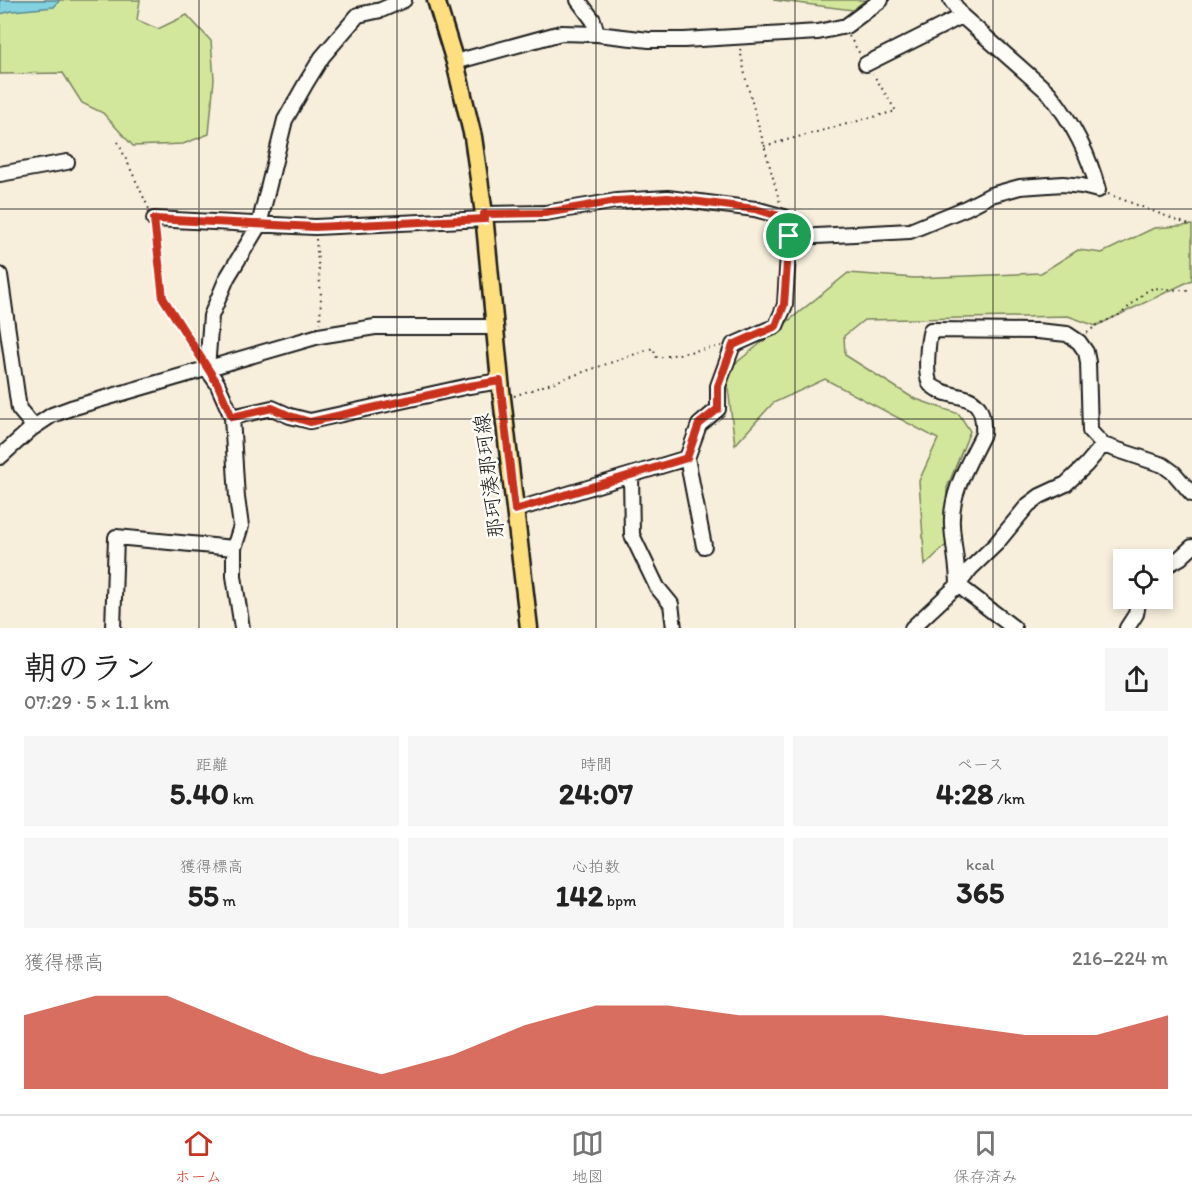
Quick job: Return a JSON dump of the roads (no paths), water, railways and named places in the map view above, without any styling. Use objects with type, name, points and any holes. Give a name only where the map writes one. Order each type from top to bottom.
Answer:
[{"type":"main road","name":"那珂湊那珂線","points":[[436,0],[455,62],[473,137],[485,217],[500,381],[529,628]]},
{"type":"street","points":[[242,628],[234,576],[234,548],[241,526],[232,417],[217,383],[207,369],[211,316],[227,278],[259,225],[285,120],[322,57],[358,15],[381,10],[404,0]]},
{"type":"street","points":[[579,0],[593,20],[597,34]]},
{"type":"street","points":[[455,62],[561,33],[597,34],[649,40],[818,32],[843,27],[862,16],[881,0]]},
{"type":"street","points":[[789,236],[910,231],[991,195],[1020,187],[1063,184],[1098,190],[1089,160],[1069,119],[1048,93],[962,16],[951,0]]},
{"type":"street","points":[[866,64],[962,16]]},
{"type":"street","points":[[0,174],[67,162]]},
{"type":"street","points":[[154,219],[315,227],[545,213],[616,201],[668,198],[755,209],[783,217],[789,236],[784,305],[776,326],[733,345],[718,386],[718,409],[699,424],[687,458],[704,546]]},
{"type":"street","points":[[0,275],[20,408],[34,427]]},
{"type":"street","points":[[0,457],[34,427],[52,415],[319,336],[375,327],[496,327]]},
{"type":"street","points":[[958,585],[958,563],[952,524],[953,505],[956,489],[983,434],[984,424],[976,404],[968,398],[931,386],[927,380],[931,330],[1037,330],[1067,334],[1079,342],[1086,352],[1090,431],[1103,446],[1163,465],[1174,473],[1192,494]]},
{"type":"street","points":[[232,417],[272,408],[310,422],[500,381]]},
{"type":"street","points":[[912,628],[958,585],[1028,505],[1040,496],[1066,484],[1103,446]]},
{"type":"street","points":[[515,510],[687,458]]},
{"type":"street","points":[[631,476],[632,535],[657,587],[671,604],[674,628]]},
{"type":"street","points":[[112,628],[116,537],[234,548]]},
{"type":"street","points":[[1173,562],[1192,547]]},
{"type":"street","points":[[958,585],[1014,628]]},
{"type":"street","points":[[1127,628],[1137,609]]},
{"type":"water","points":[[0,0],[59,1],[54,7],[0,14]]}]
